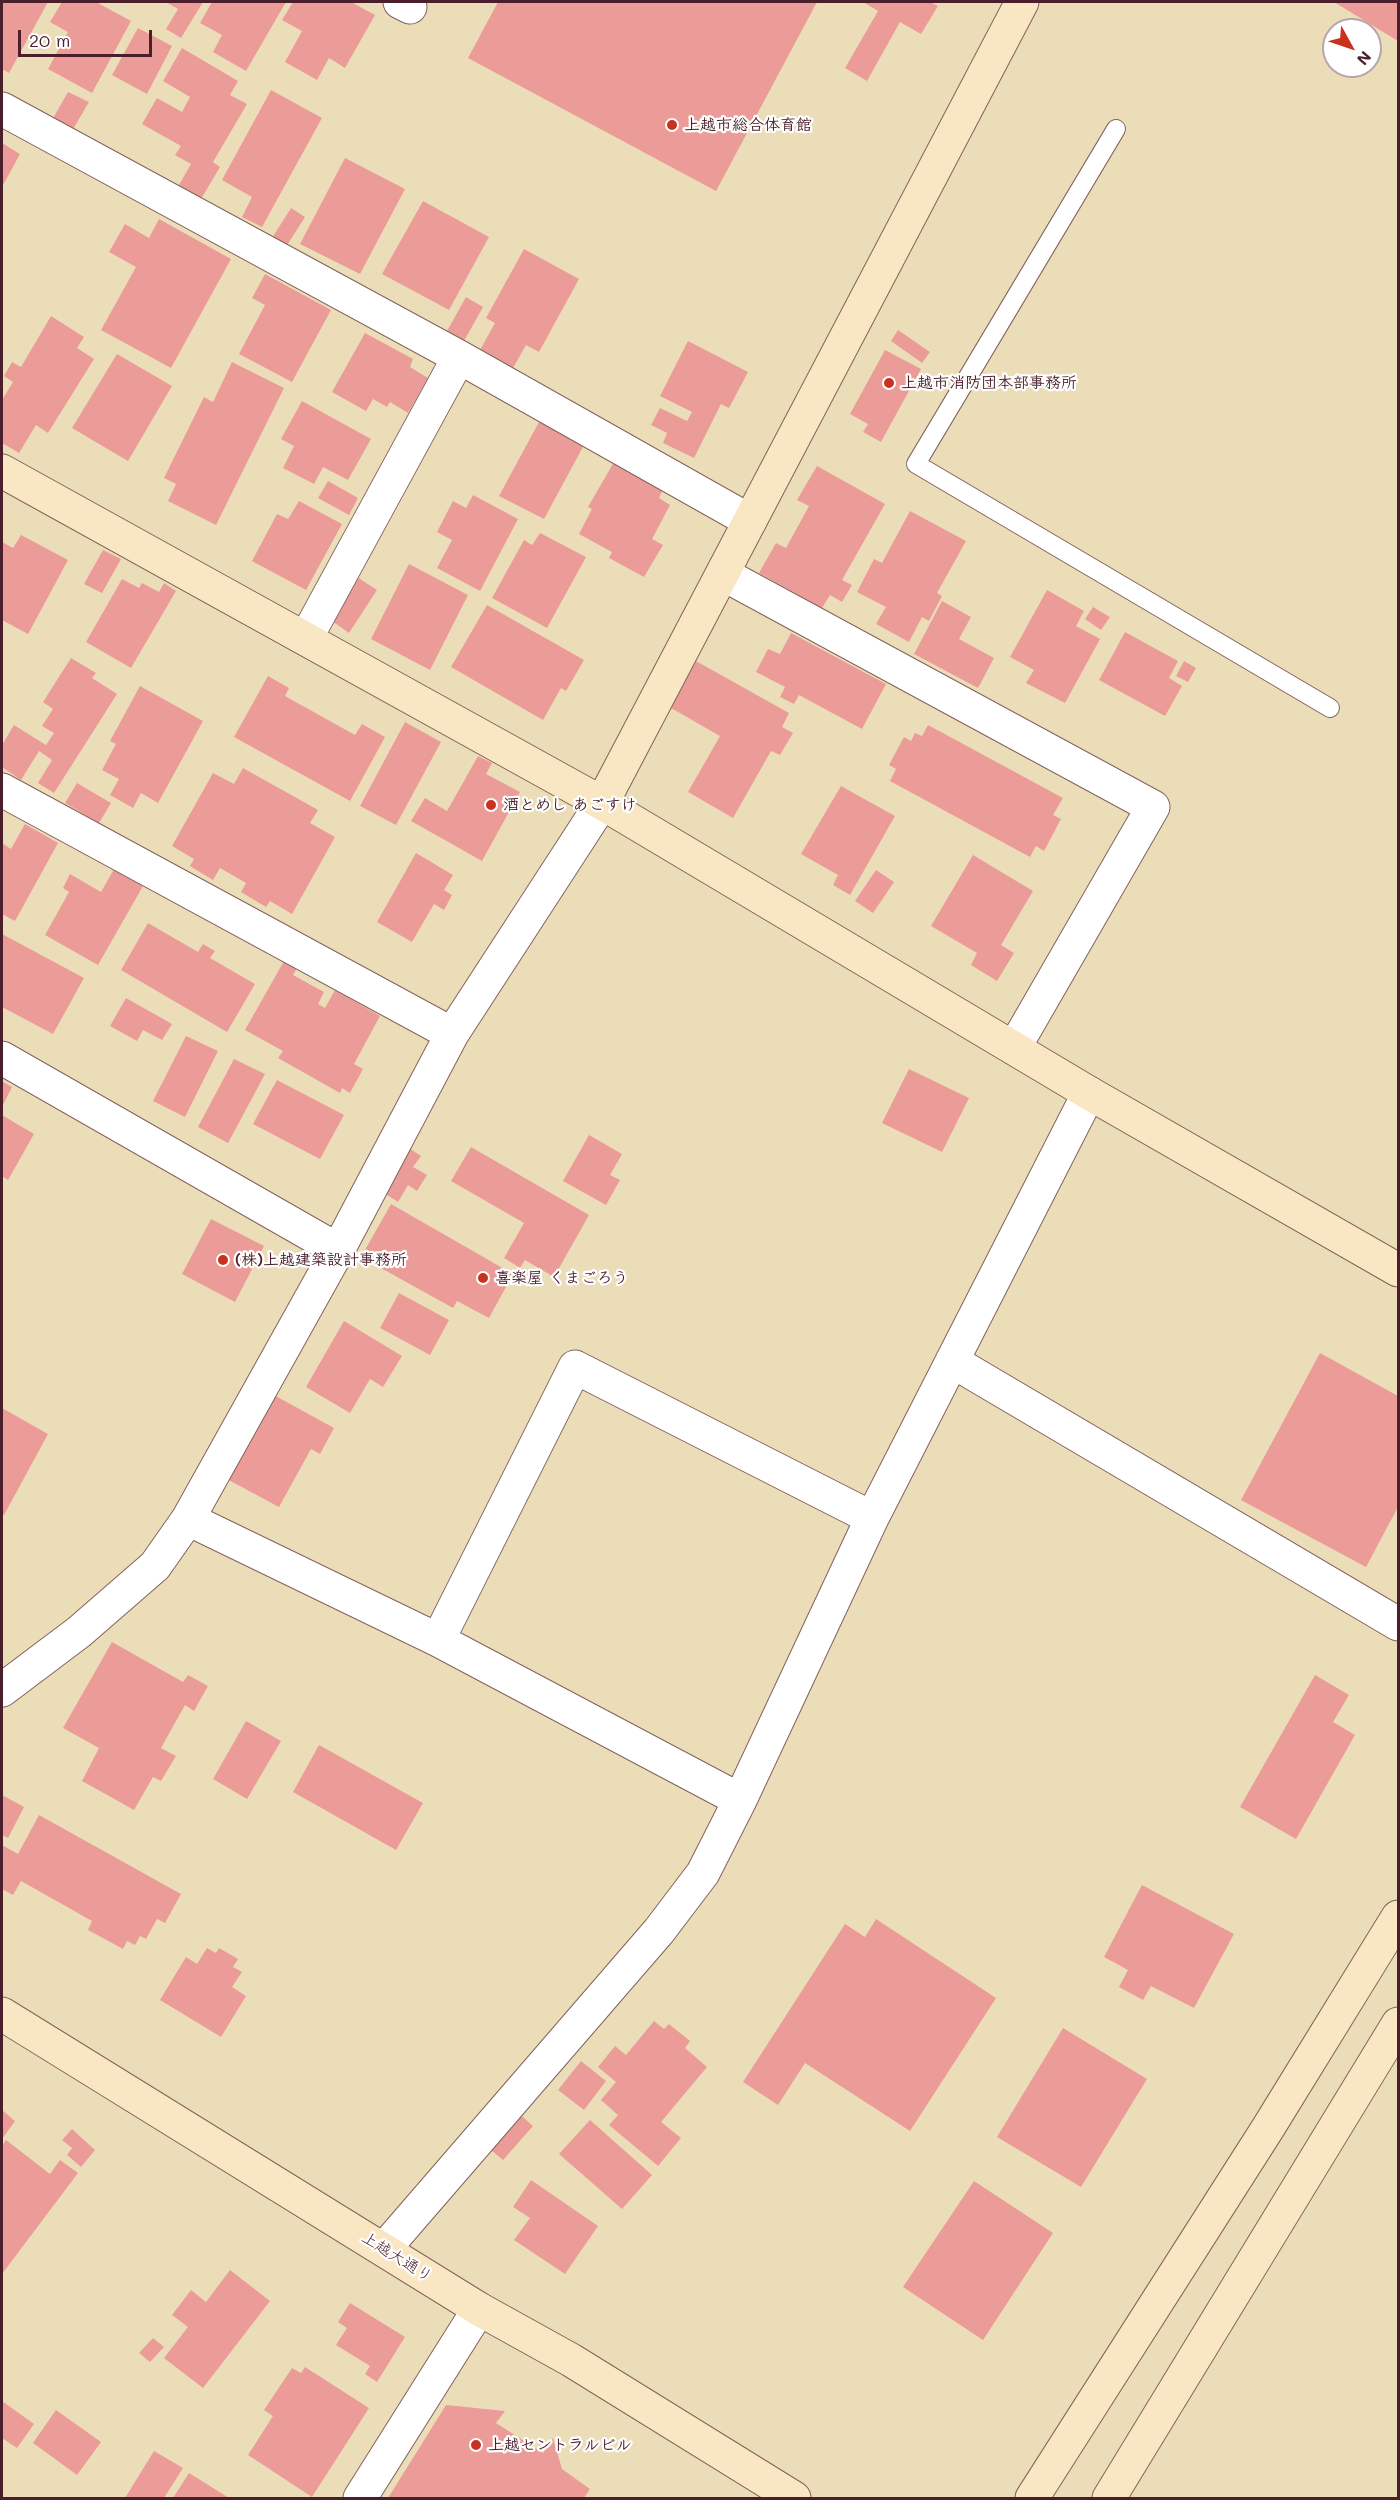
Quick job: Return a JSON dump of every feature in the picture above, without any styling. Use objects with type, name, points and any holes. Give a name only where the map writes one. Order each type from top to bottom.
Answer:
[{"type":"street","points":[[2,1690],[80,1632],[155,1566],[188,1518],[338,1250],[452,1034],[602,803],[1022,2]]},
{"type":"street","points":[[2,108],[459,357],[750,521]]},
{"type":"street","points":[[306,638],[459,357]]},
{"type":"street","points":[[2,471],[602,803],[1089,1093],[1398,1270]]},
{"type":"street","points":[[723,574],[1153,807],[1014,1048]]},
{"type":"street","points":[[2,790],[452,1034]]},
{"type":"street","points":[[2,1058],[338,1250]]},
{"type":"street","points":[[385,2248],[659,1931],[703,1872],[740,1800],[872,1518],[1089,1093]]},
{"type":"street","points":[[952,1361],[1398,1624]]},
{"type":"street","points":[[438,1640],[575,1367],[872,1518]]},
{"type":"street","points":[[188,1518],[438,1640],[740,1800]]},
{"type":"street","points":[[1032,2499],[1268,2128],[1398,1917]]},
{"type":"street","name":"上越大通り","points":[[2,2014],[479,2308],[571,2360],[794,2499]]},
{"type":"street","points":[[1109,2499],[1398,2024]]},
{"type":"street","points":[[360,2499],[479,2308]]},
{"type":"lane","points":[[1116,129],[916,464],[1330,708]]},
{"type":"building","points":[[2,2],[48,2],[9,73],[2,69]]},
{"type":"building","points":[[62,2],[96,2],[131,21],[92,93],[48,69],[68,32],[50,22]]},
{"type":"building","points":[[166,2],[203,2],[181,38],[166,29],[178,9]]},
{"type":"building","points":[[212,2],[286,2],[246,71],[213,52],[222,35],[200,23]]},
{"type":"building","points":[[293,2],[351,2],[375,15],[345,68],[329,58],[317,80],[285,62],[302,31],[282,20]]},
{"type":"building","name":"上越市総合体育館","points":[[498,2],[817,2],[716,191],[468,58]]},
{"type":"building","points":[[863,2],[930,2],[938,6],[921,34],[900,22],[867,81],[845,68],[878,11]]},
{"type":"building","points":[[1334,2],[1398,2],[1398,41],[1382,31],[1382,18],[1360,18]]},
{"type":"building","points":[[138,28],[172,46],[147,94],[112,75]]},
{"type":"building","points":[[182,48],[238,81],[230,95],[247,104],[213,162],[220,167],[201,199],[179,185],[191,164],[175,155],[181,146],[142,124],[157,98],[182,112],[190,97],[163,81]]},
{"type":"building","points":[[271,90],[322,118],[262,227],[242,217],[252,197],[222,180]]},
{"type":"building","points":[[68,92],[89,102],[72,131],[52,120]]},
{"type":"building","points":[[2,143],[20,154],[2,187]]},
{"type":"building","points":[[345,158],[405,189],[360,274],[300,244]]},
{"type":"building","points":[[423,201],[489,237],[449,310],[382,274]]},
{"type":"building","points":[[291,208],[305,217],[286,247],[272,238]]},
{"type":"building","points":[[159,219],[231,259],[171,368],[101,330],[136,267],[109,252],[125,224],[149,238]]},
{"type":"building","points":[[524,249],[579,279],[539,352],[526,345],[513,368],[480,350],[495,323],[486,318]]},
{"type":"building","points":[[265,274],[331,310],[292,382],[239,354],[265,305],[252,298]]},
{"type":"building","points":[[466,297],[483,307],[464,341],[447,331]]},
{"type":"building","points":[[51,316],[84,337],[77,348],[94,359],[48,433],[36,425],[19,453],[2,443],[2,400],[13,382],[4,376],[12,362],[21,367]]},
{"type":"building","points":[[898,330],[930,352],[922,363],[891,341]]},
{"type":"building","points":[[365,333],[413,359],[410,367],[428,378],[408,413],[390,402],[387,407],[373,399],[366,411],[332,392]]},
{"type":"building","points":[[688,341],[748,372],[729,408],[721,404],[694,458],[663,443],[667,433],[651,425],[660,408],[687,421],[692,412],[660,396]]},
{"type":"building","points":[[885,350],[921,369],[881,442],[863,432],[868,424],[850,414]]},
{"type":"building","points":[[117,354],[172,386],[128,461],[72,428]]},
{"type":"building","points":[[232,362],[284,388],[216,525],[168,501],[176,484],[164,478],[204,397],[213,402]]},
{"type":"building","points":[[302,401],[371,439],[348,480],[323,467],[314,484],[283,468],[294,446],[281,439]]},
{"type":"building","points":[[539,422],[584,445],[544,519],[499,496]]},
{"type":"building","points":[[614,462],[663,489],[659,498],[670,505],[652,539],[663,545],[644,577],[609,558],[612,552],[579,534],[592,509],[588,507]]},
{"type":"building","points":[[817,466],[885,504],[842,580],[852,585],[842,602],[830,595],[822,608],[759,573],[776,543],[786,548],[809,506],[797,500]]},
{"type":"building","points":[[328,481],[358,498],[349,515],[318,498]]},
{"type":"building","points":[[473,495],[518,519],[480,591],[437,568],[452,540],[437,532],[453,501],[466,508]]},
{"type":"building","points":[[299,501],[342,524],[306,590],[252,561],[277,514],[288,519]]},
{"type":"building","points":[[910,511],[966,541],[937,593],[942,596],[929,621],[922,617],[909,642],[876,624],[886,607],[857,592],[874,559],[882,563]]},
{"type":"building","points":[[540,533],[586,557],[547,628],[492,598],[524,540],[532,545]]},
{"type":"building","points":[[21,535],[68,560],[28,634],[2,620],[2,542],[13,548]]},
{"type":"building","points":[[103,550],[121,559],[102,593],[84,584]]},
{"type":"building","points":[[409,564],[468,595],[430,670],[371,639]]},
{"type":"building","points":[[357,577],[377,590],[349,633],[329,619]]},
{"type":"building","points":[[122,579],[139,588],[142,583],[159,592],[164,583],[176,591],[131,668],[86,642]]},
{"type":"building","points":[[1047,590],[1084,611],[1076,626],[1100,639],[1065,703],[1026,683],[1034,670],[1010,657]]},
{"type":"building","points":[[942,601],[971,617],[959,639],[994,658],[978,688],[914,654]]},
{"type":"building","points":[[487,605],[584,660],[566,691],[561,688],[543,720],[451,667]]},
{"type":"building","points":[[1093,607],[1110,617],[1101,630],[1085,619]]},
{"type":"building","points":[[1125,632],[1178,661],[1169,678],[1182,686],[1165,716],[1099,680]]},
{"type":"building","points":[[791,633],[886,684],[862,729],[799,695],[794,704],[780,697],[785,687],[756,672],[768,649],[780,654]]},
{"type":"building","points":[[71,658],[96,673],[92,678],[117,694],[54,793],[38,783],[52,760],[39,751],[21,780],[2,767],[2,745],[14,725],[46,745],[54,733],[42,726],[53,709],[43,702]]},
{"type":"building","points":[[696,661],[789,713],[782,727],[793,733],[780,755],[771,751],[733,818],[688,792],[720,736],[671,708]]},
{"type":"building","points":[[1184,661],[1196,668],[1188,682],[1176,676]]},
{"type":"building","points":[[268,676],[289,688],[285,696],[355,735],[362,724],[385,737],[350,801],[234,737]]},
{"type":"building","points":[[140,686],[203,721],[158,803],[141,793],[133,808],[110,795],[119,779],[102,770],[116,744],[110,741]]},
{"type":"building","points":[[405,722],[441,742],[396,825],[360,806]]},
{"type":"building","points":[[928,725],[1063,798],[1053,815],[1061,819],[1044,851],[1036,846],[1030,857],[890,781],[896,769],[889,765],[904,737],[911,741],[915,733],[922,736]]},
{"type":"building","points":[[478,756],[492,763],[486,774],[520,792],[482,861],[411,821],[425,798],[447,811]]},
{"type":"building","points":[[243,768],[318,810],[310,823],[335,837],[292,914],[270,901],[266,907],[241,892],[246,883],[220,868],[213,880],[190,866],[194,859],[172,846],[213,773],[234,784]]},
{"type":"building","points":[[77,783],[111,803],[99,823],[65,803]]},
{"type":"building","points":[[841,786],[895,816],[850,895],[833,885],[838,875],[801,854]]},
{"type":"building","points":[[25,824],[58,843],[15,921],[2,914],[2,843],[11,849]]},
{"type":"building","points":[[416,853],[453,875],[444,890],[452,895],[444,910],[434,904],[412,942],[377,922]]},
{"type":"building","points":[[973,855],[1033,891],[1001,945],[1014,953],[997,981],[971,965],[977,953],[931,926]]},
{"type":"building","points":[[114,869],[143,886],[98,965],[45,935],[69,892],[63,888],[70,874],[101,892]]},
{"type":"building","points":[[876,870],[894,882],[873,913],[855,901]]},
{"type":"building","points":[[148,923],[198,952],[203,944],[215,951],[210,958],[255,984],[227,1032],[121,970]]},
{"type":"building","points":[[2,934],[84,978],[53,1034],[2,1007]]},
{"type":"building","points":[[284,961],[297,968],[293,975],[324,992],[318,1004],[325,1008],[335,990],[380,1016],[354,1064],[363,1069],[350,1093],[342,1088],[340,1093],[278,1058],[283,1051],[245,1030]]},
{"type":"building","points":[[126,998],[172,1024],[162,1040],[143,1030],[137,1041],[110,1026]]},
{"type":"building","points":[[186,1036],[218,1051],[185,1117],[153,1101]]},
{"type":"building","points":[[234,1059],[265,1074],[228,1143],[198,1127]]},
{"type":"building","points":[[909,1069],[969,1098],[942,1152],[882,1123]]},
{"type":"building","points":[[277,1080],[344,1115],[320,1159],[253,1124]]},
{"type":"building","points":[[2,1081],[12,1087],[2,1107]]},
{"type":"building","points":[[2,1115],[34,1134],[8,1180],[2,1176]]},
{"type":"building","points":[[589,1135],[622,1154],[610,1175],[620,1180],[606,1205],[563,1181]]},
{"type":"building","points":[[400,1142],[421,1156],[413,1167],[427,1175],[417,1191],[408,1185],[398,1202],[378,1189]]},
{"type":"building","points":[[471,1147],[589,1215],[554,1277],[525,1260],[520,1268],[504,1258],[524,1223],[451,1181]]},
{"type":"building","points":[[391,1204],[513,1274],[489,1318],[457,1301],[453,1308],[361,1257]]},
{"type":"building","name":"(株)上越建築設計事務所","points":[[211,1219],[264,1246],[235,1302],[182,1274]]},
{"type":"building","points":[[399,1293],[449,1320],[430,1355],[380,1328]]},
{"type":"building","points":[[344,1321],[402,1356],[383,1387],[370,1379],[350,1413],[306,1387]]},
{"type":"building","points":[[1320,1353],[1398,1396],[1398,1507],[1366,1567],[1241,1500]]},
{"type":"building","points":[[272,1394],[334,1428],[320,1454],[311,1449],[279,1507],[225,1478]]},
{"type":"building","points":[[2,1408],[48,1434],[4,1515],[2,1514]]},
{"type":"building","points":[[112,1642],[183,1682],[188,1675],[208,1686],[194,1711],[185,1705],[161,1748],[176,1756],[161,1781],[153,1777],[134,1810],[82,1781],[99,1748],[63,1728]]},
{"type":"building","points":[[1315,1675],[1349,1695],[1333,1722],[1355,1735],[1296,1839],[1240,1807]]},
{"type":"building","points":[[246,1721],[281,1741],[247,1799],[213,1779]]},
{"type":"building","points":[[319,1745],[423,1803],[396,1850],[293,1792]]},
{"type":"building","points":[[2,1795],[24,1807],[8,1838],[2,1835]]},
{"type":"building","points":[[39,1815],[181,1894],[165,1923],[157,1919],[146,1939],[140,1936],[135,1945],[127,1941],[123,1949],[88,1930],[92,1921],[21,1881],[13,1895],[2,1889],[2,1845],[18,1854]]},
{"type":"building","points":[[1142,1885],[1234,1934],[1194,2008],[1151,1986],[1143,2000],[1119,1987],[1128,1970],[1104,1957]]},
{"type":"building","points":[[876,1919],[996,1998],[910,2131],[805,2063],[778,2105],[743,2082],[845,1924],[865,1937]]},
{"type":"building","points":[[207,1948],[216,1953],[219,1948],[238,1959],[233,1967],[242,1972],[232,1987],[246,1996],[221,2037],[160,2000],[186,1957],[197,1964]]},
{"type":"building","points":[[654,2021],[664,2029],[669,2024],[690,2041],[685,2048],[707,2067],[661,2122],[681,2138],[658,2166],[609,2125],[618,2115],[601,2100],[616,2082],[598,2067],[615,2046],[626,2055]]},
{"type":"building","points":[[1063,2028],[1147,2079],[1081,2187],[997,2137]]},
{"type":"building","points":[[581,2061],[606,2081],[584,2110],[558,2090]]},
{"type":"building","points":[[2,2110],[15,2121],[2,2139]]},
{"type":"building","points":[[516,2111],[533,2126],[503,2160],[486,2146]]},
{"type":"building","points":[[590,2120],[652,2175],[622,2209],[559,2154]]},
{"type":"building","points":[[72,2129],[95,2150],[81,2167],[67,2155],[72,2148],[62,2140]]},
{"type":"building","points":[[6,2140],[50,2174],[60,2160],[78,2173],[2,2274],[2,2146]]},
{"type":"building","points":[[531,2180],[598,2226],[565,2274],[514,2240],[530,2218],[513,2207]]},
{"type":"building","points":[[974,2181],[1053,2233],[983,2340],[903,2287]]},
{"type":"building","points":[[230,2270],[270,2301],[203,2388],[164,2358],[188,2327],[172,2315],[191,2290],[206,2302]]},
{"type":"building","points":[[350,2303],[405,2337],[377,2382],[365,2374],[370,2366],[336,2345],[347,2328],[338,2322]]},
{"type":"building","points":[[153,2338],[164,2347],[150,2362],[139,2353]]},
{"type":"building","points":[[305,2367],[369,2408],[312,2497],[248,2455],[273,2416],[264,2410],[292,2368],[301,2373]]},
{"type":"building","points":[[2,2401],[34,2424],[17,2448],[2,2438]]},
{"type":"building","name":"上越セントラルビル","points":[[446,2405],[505,2411],[496,2423],[543,2453],[553,2438],[562,2469],[590,2489],[584,2498],[388,2498]]},
{"type":"building","points":[[56,2410],[101,2442],[77,2475],[33,2443]]},
{"type":"building","points":[[154,2451],[183,2468],[164,2498],[125,2498]]},
{"type":"building","points":[[189,2473],[229,2498],[173,2498]]},
{"type":"place","name":"上越市総合体育館","points":[[672,125]]},
{"type":"place","name":"上越市消防団本部事務所","points":[[889,383]]},
{"type":"place","name":"酒とめし あごすけ","points":[[491,805]]},
{"type":"place","name":"(株)上越建築設計事務所","points":[[223,1260]]},
{"type":"place","name":"喜楽屋 くまごろう","points":[[483,1278]]},
{"type":"place","name":"上越セントラルビル","points":[[476,2445]]}]
